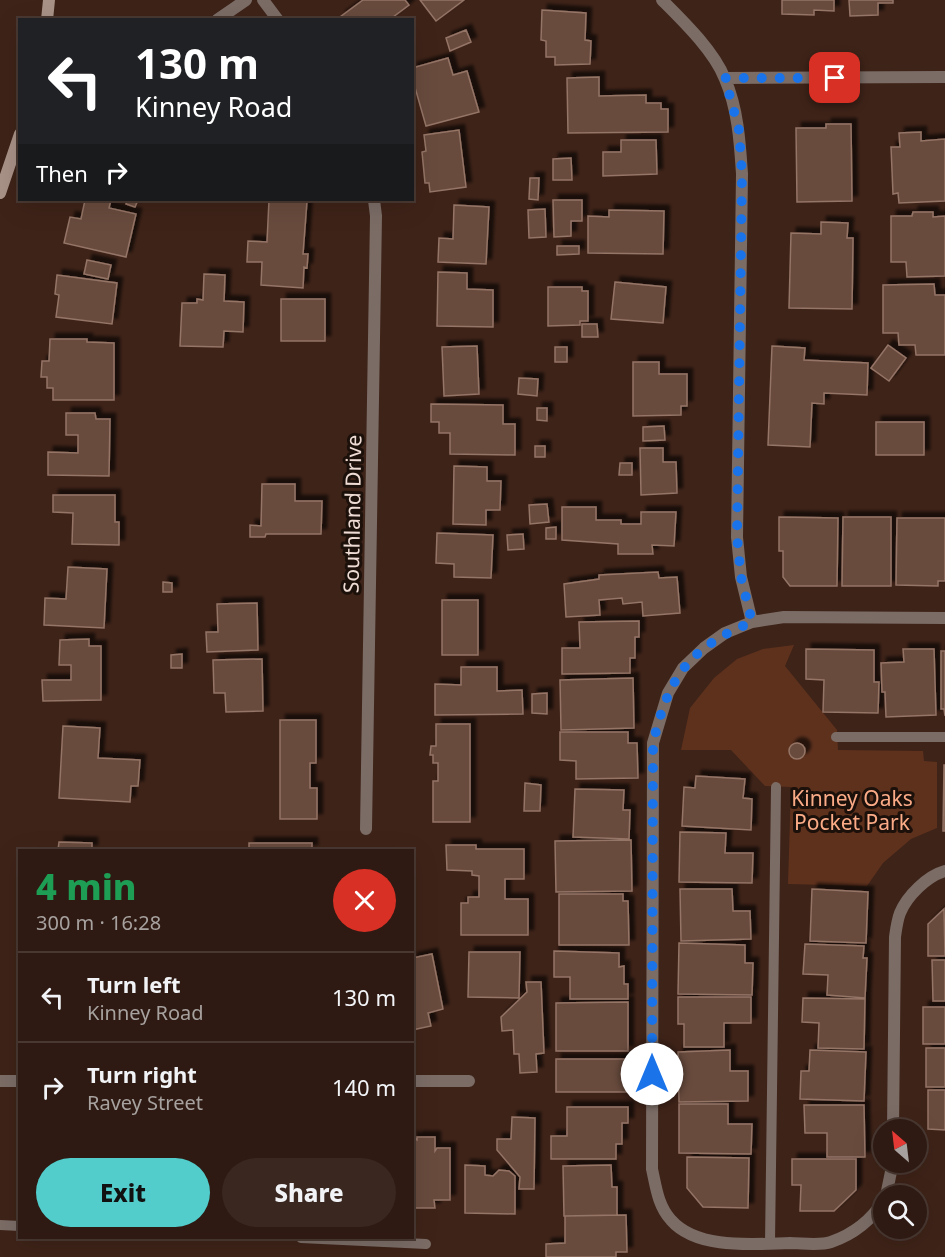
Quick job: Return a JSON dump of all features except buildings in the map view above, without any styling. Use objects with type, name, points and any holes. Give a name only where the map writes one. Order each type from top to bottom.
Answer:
[{"type":"street","points":[[47,18],[49,0]]},
{"type":"street","points":[[220,18],[246,0]]},
{"type":"street","points":[[263,0],[276,18]]},
{"type":"street","points":[[662,0],[708,51],[725,78],[739,130],[742,174],[737,537],[741,577],[752,622]]},
{"type":"street","points":[[725,78],[945,77]]},
{"type":"street","points":[[0,193],[18,140]]},
{"type":"street","name":"Southland Drive","points":[[366,829],[376,251],[374,201]]},
{"type":"street","points":[[873,1216],[853,1233],[828,1243],[724,1244],[694,1236],[671,1221],[658,1200],[652,1169],[653,743],[668,693],[683,668],[704,648],[725,633],[752,622],[784,617],[945,618]]},
{"type":"street","points":[[893,1119],[895,937],[900,912],[917,889],[945,871]]},
{"type":"street","points":[[0,1081],[18,1081]]},
{"type":"street","points":[[414,1081],[469,1081]]},
{"type":"lane","points":[[836,737],[945,737]]},
{"type":"lane","points":[[770,1244],[776,787]]},
{"type":"lane","points":[[0,1225],[18,1226]]},
{"type":"lane","points":[[322,1239],[426,1244]]},
{"type":"green space","name":"Kinney Oaks Pocket Park","points":[[794,645],[785,666],[837,730],[838,750],[923,751],[924,761],[937,762],[937,828],[911,839],[883,863],[867,886],[788,884],[791,787],[765,786],[731,750],[681,750],[690,708],[714,678],[737,659],[763,649]]},
{"type":"route","points":[[652,1074],[653,743],[668,693],[683,668],[704,648],[725,633],[752,622],[741,577],[737,537],[742,174],[739,130],[725,78],[835,78]]}]
